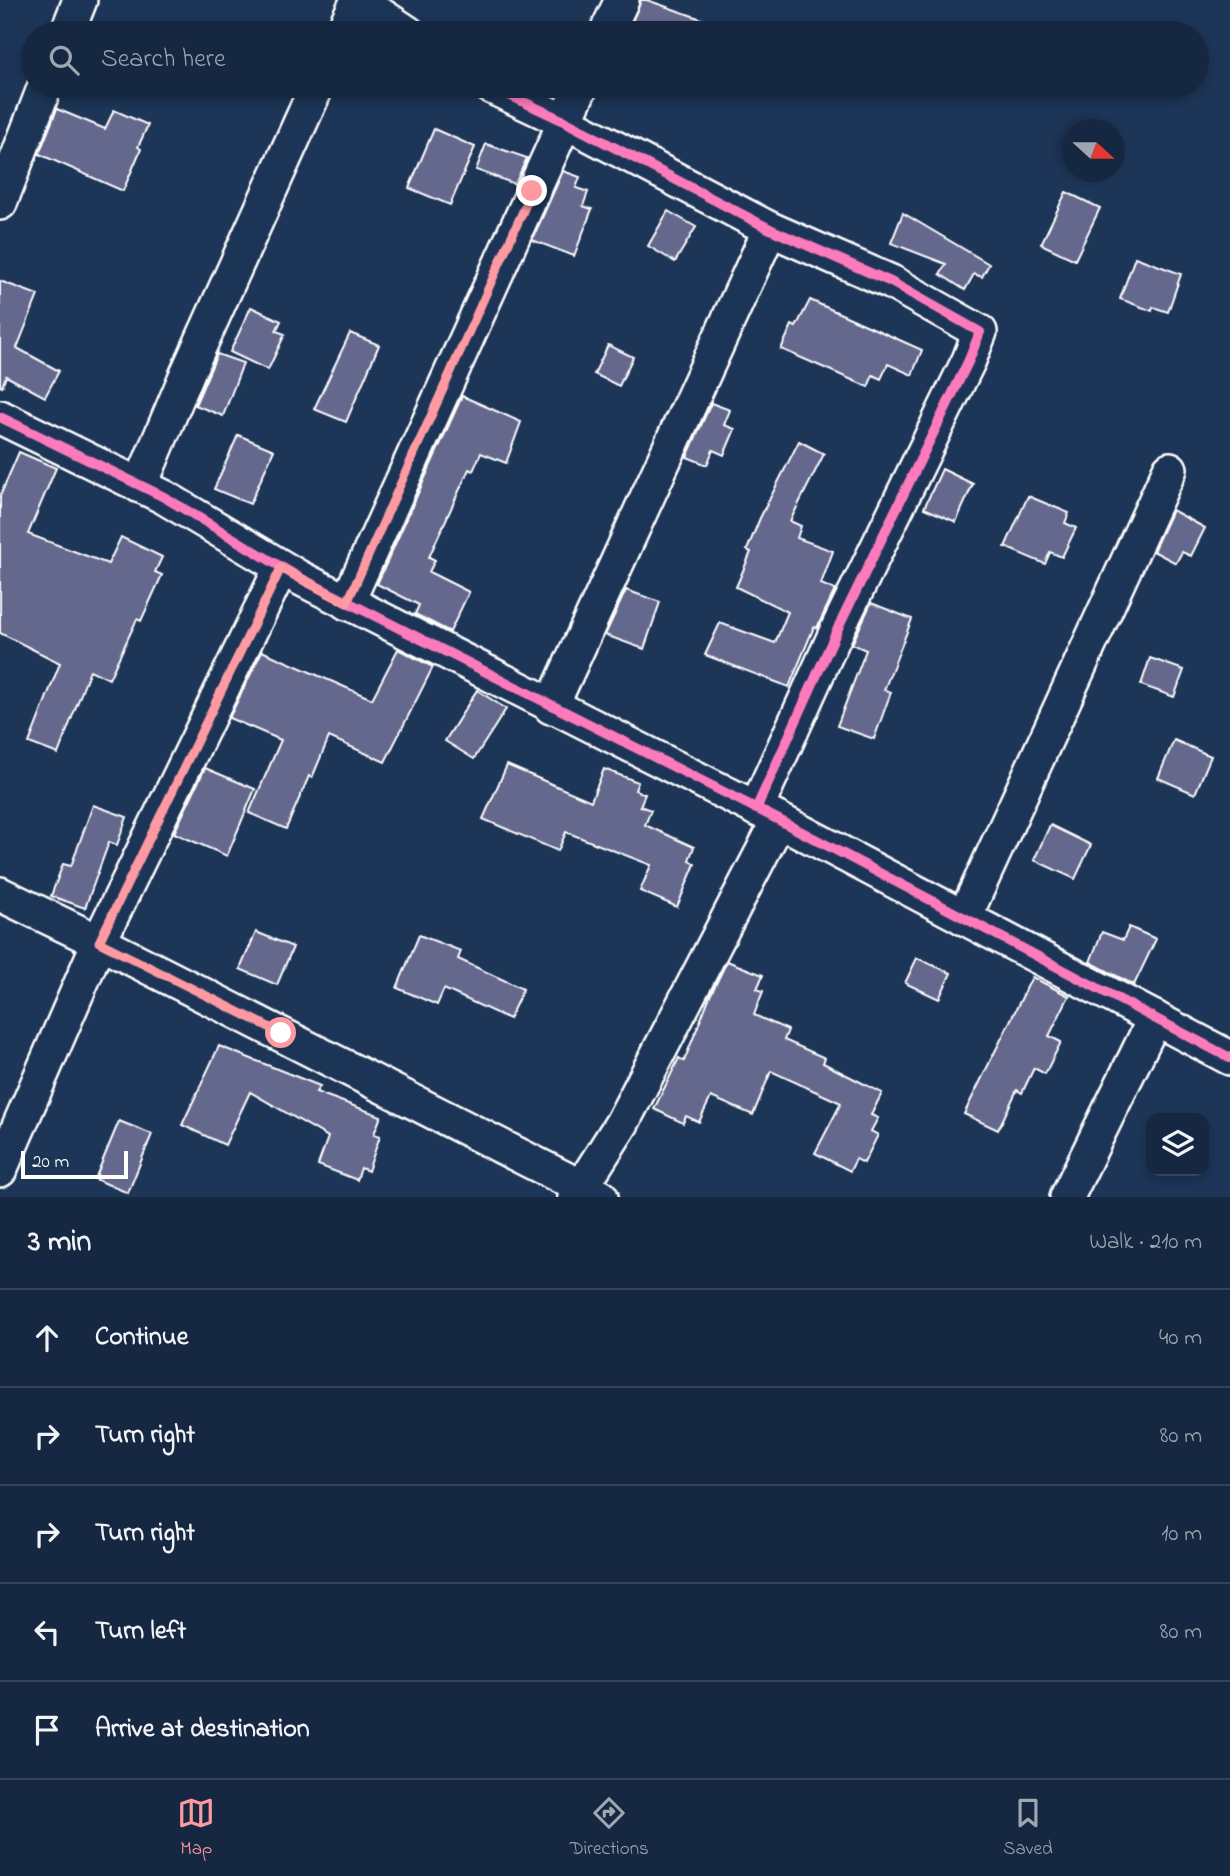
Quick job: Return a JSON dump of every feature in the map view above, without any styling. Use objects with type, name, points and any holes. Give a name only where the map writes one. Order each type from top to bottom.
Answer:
[{"type":"street","points":[[72,21],[80,0]]},
{"type":"street","points":[[348,21],[358,0],[390,21]]},
{"type":"street","points":[[612,21],[622,0]]},
{"type":"street","points":[[0,202],[41,98]]},
{"type":"street","points":[[140,486],[187,374],[312,98]]},
{"type":"street","points":[[0,894],[478,1133],[585,1194],[622,1124],[767,815],[839,626],[969,360],[980,332],[891,282],[770,229],[565,121],[516,98]]},
{"type":"street","points":[[347,603],[576,98]]},
{"type":"street","points":[[551,707],[770,229]]},
{"type":"street","points":[[0,417],[164,497],[281,568],[347,603],[767,815],[1230,1058]]},
{"type":"street","points":[[964,918],[1170,469]]},
{"type":"street","points":[[0,1170],[99,942],[281,568]]},
{"type":"street","points":[[1067,1197],[1155,1017]]},
{"type":"building","points":[[641,0],[647,0],[707,21],[632,21]]},
{"type":"building","points":[[57,109],[105,129],[114,110],[148,125],[123,191],[39,154]]},
{"type":"building","points":[[434,129],[475,147],[450,205],[409,188]]},
{"type":"building","points":[[486,144],[527,158],[515,184],[476,170]]},
{"type":"building","points":[[563,171],[580,177],[576,188],[588,192],[583,206],[592,209],[574,256],[532,240]]},
{"type":"building","points":[[1066,192],[1100,208],[1075,260],[1041,244]]},
{"type":"building","points":[[668,211],[696,227],[675,262],[648,246]]},
{"type":"building","points":[[903,213],[989,264],[982,277],[974,274],[965,290],[940,274],[946,264],[891,243]]},
{"type":"building","points":[[1135,257],[1181,274],[1168,312],[1153,307],[1152,311],[1120,299]]},
{"type":"building","points":[[0,281],[38,295],[17,348],[59,371],[45,397],[6,376],[2,387],[0,386]]},
{"type":"building","points":[[810,300],[922,350],[912,375],[888,364],[881,379],[873,375],[868,387],[781,349],[792,325],[796,327]]},
{"type":"building","points":[[251,307],[281,321],[276,331],[285,334],[268,370],[230,352]]},
{"type":"building","points":[[350,333],[379,345],[346,422],[314,409]]},
{"type":"building","points":[[608,345],[633,357],[619,386],[594,374]]},
{"type":"building","points":[[217,354],[243,363],[223,416],[195,405]]},
{"type":"building","points":[[462,396],[521,422],[506,463],[481,453],[473,471],[469,469],[429,557],[435,560],[429,572],[469,592],[450,632],[415,614],[419,605],[377,584]]},
{"type":"building","points":[[711,403],[730,410],[724,425],[735,429],[724,455],[713,450],[707,465],[687,457]]},
{"type":"building","points":[[238,435],[274,450],[250,504],[214,489]]},
{"type":"building","points":[[799,441],[824,454],[790,521],[801,526],[797,538],[833,551],[821,584],[835,590],[817,628],[814,627],[789,687],[705,655],[720,623],[775,643],[788,612],[736,587],[751,552],[747,550],[760,518]]},
{"type":"building","points":[[19,452],[56,468],[28,534],[108,564],[121,537],[162,557],[155,572],[162,575],[141,621],[137,619],[109,679],[90,670],[58,754],[29,743],[60,663],[0,633],[0,496]]},
{"type":"building","points":[[942,469],[973,484],[956,522],[924,508]]},
{"type":"building","points":[[1028,496],[1069,513],[1065,523],[1076,528],[1062,557],[1050,552],[1045,564],[1005,547]]},
{"type":"building","points":[[1172,510],[1205,528],[1191,556],[1182,552],[1176,563],[1153,551]]},
{"type":"building","points":[[626,590],[660,602],[644,649],[605,635]]},
{"type":"building","points":[[871,603],[912,619],[884,690],[891,692],[874,739],[837,726],[866,650],[852,644]]},
{"type":"building","points":[[398,649],[433,667],[385,762],[329,737],[286,829],[249,813],[281,740],[229,718],[262,651],[372,699]]},
{"type":"building","points":[[1150,658],[1184,670],[1174,697],[1141,685]]},
{"type":"building","points":[[477,690],[506,709],[474,759],[445,741]]},
{"type":"building","points":[[1174,740],[1211,756],[1195,794],[1158,778]]},
{"type":"building","points":[[507,765],[591,801],[604,769],[638,782],[635,790],[645,794],[640,806],[651,810],[645,825],[694,847],[689,860],[695,864],[677,907],[640,891],[651,865],[566,832],[558,851],[483,819]]},
{"type":"building","points":[[205,768],[255,789],[227,856],[174,833]]},
{"type":"building","points":[[93,805],[127,817],[117,845],[109,842],[85,908],[51,896],[63,864],[71,866]]},
{"type":"building","points":[[1050,825],[1091,845],[1075,879],[1034,860]]},
{"type":"building","points":[[1129,927],[1156,939],[1134,985],[1090,962],[1102,932],[1123,940]]},
{"type":"building","points":[[256,932],[293,947],[277,985],[240,969]]},
{"type":"building","points":[[419,935],[461,951],[458,959],[523,989],[509,1019],[444,989],[437,1005],[397,988]]},
{"type":"building","points":[[917,958],[951,973],[939,999],[905,983]]},
{"type":"building","points":[[727,961],[763,975],[757,989],[763,991],[754,1015],[788,1030],[784,1040],[825,1058],[823,1063],[882,1093],[871,1115],[878,1118],[871,1131],[878,1135],[864,1163],[856,1159],[850,1171],[815,1153],[841,1103],[771,1071],[753,1115],[711,1097],[699,1122],[686,1116],[683,1123],[654,1109],[679,1058],[684,1061]]},
{"type":"building","points":[[1032,977],[1069,996],[1049,1036],[1061,1042],[1045,1074],[1034,1068],[1022,1093],[1017,1090],[998,1130],[964,1114]]},
{"type":"building","points":[[219,1046],[320,1086],[316,1092],[381,1116],[374,1134],[380,1136],[368,1171],[361,1168],[357,1180],[318,1165],[328,1137],[250,1092],[225,1145],[182,1125]]},
{"type":"building","points":[[119,1121],[152,1134],[128,1193],[95,1179]]},
{"type":"cycle path","points":[[515,98],[770,229],[891,282],[980,332],[969,360],[839,626],[756,809]]},
{"type":"cycle path","points":[[0,417],[164,497],[298,577],[779,820],[1230,1058]]},
{"type":"route","points":[[281,1033],[99,942],[281,568],[347,603],[532,191]]}]
